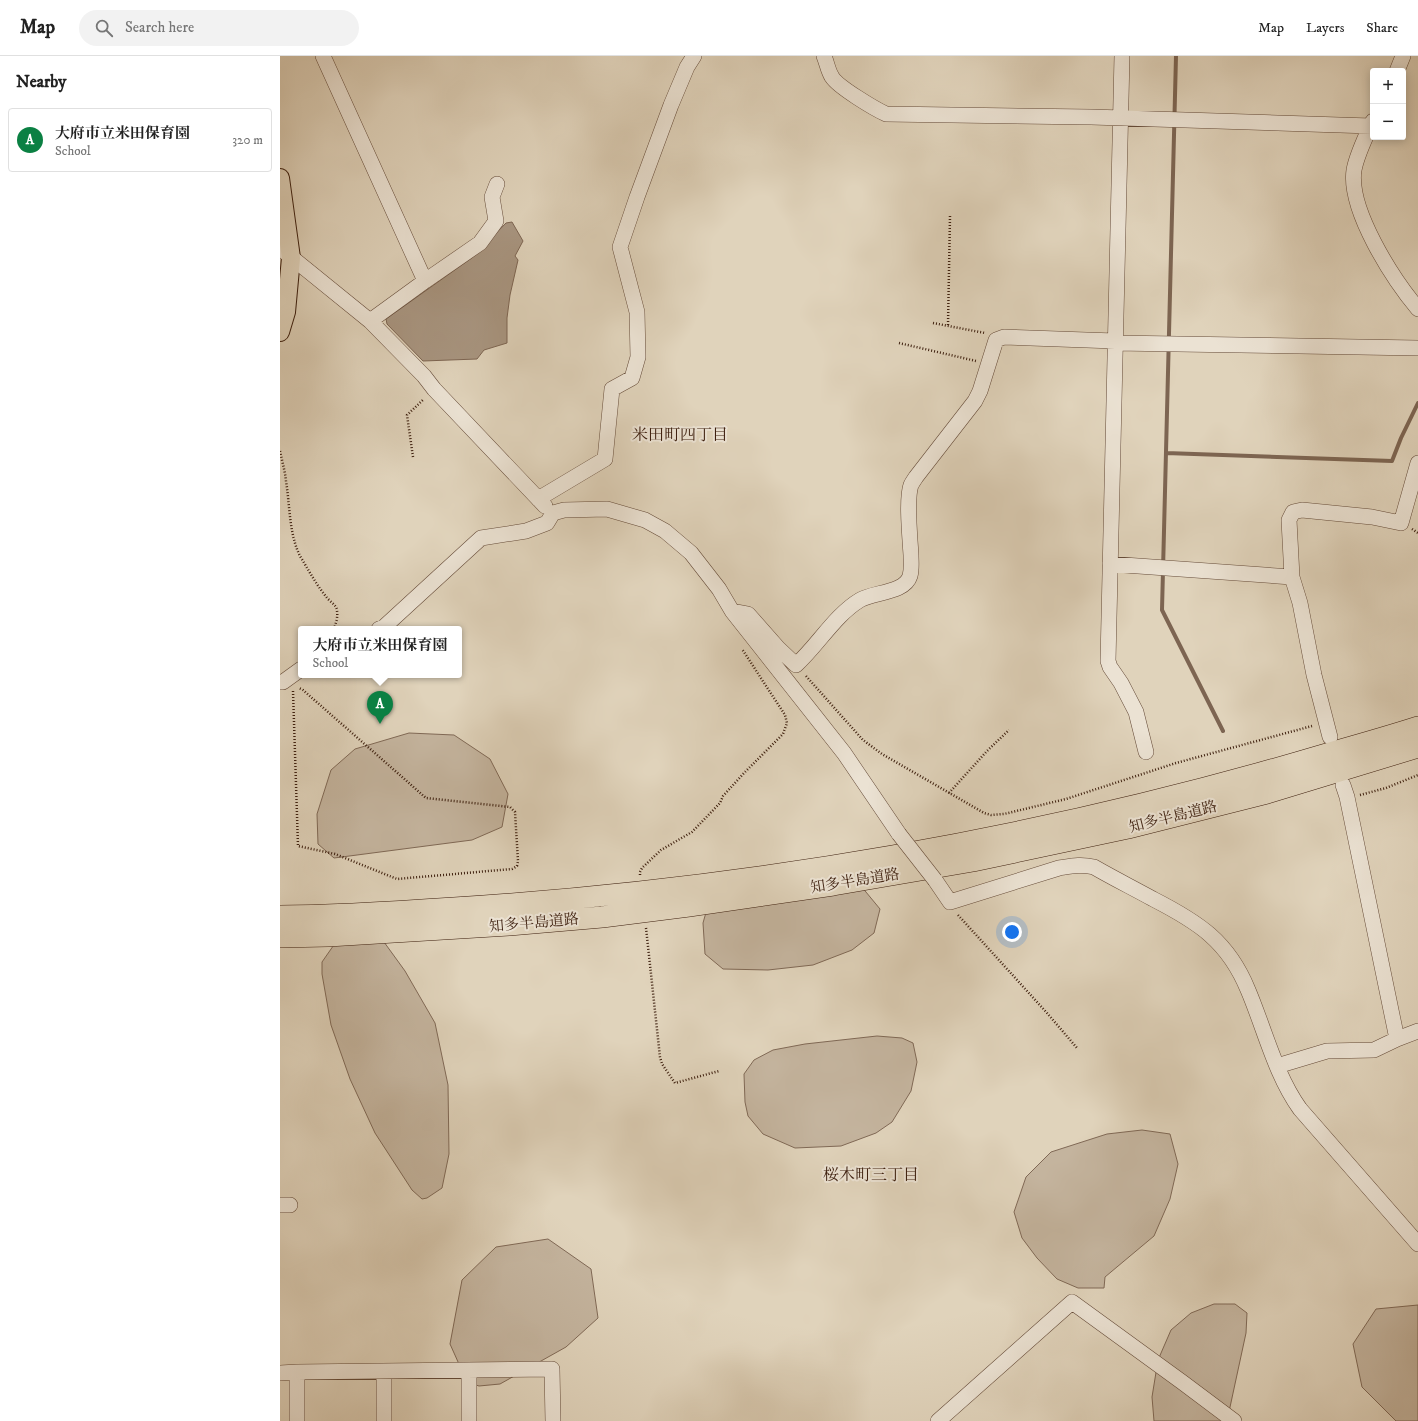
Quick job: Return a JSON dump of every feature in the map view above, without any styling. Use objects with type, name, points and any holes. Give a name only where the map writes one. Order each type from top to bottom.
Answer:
[{"type":"highway","name":"知多半島道路","points":[[280,916],[328,916],[507,905],[686,887],[831,867],[970,842],[1124,809],[1261,773],[1418,727]]},
{"type":"highway","name":"知多半島道路","points":[[280,937],[328,936],[493,926],[602,917],[689,906],[849,882],[973,861],[1128,828],[1266,793],[1418,747]]},
{"type":"main road","points":[[280,178],[285,253],[286,312],[280,332]]},
{"type":"street","points":[[323,56],[425,281]]},
{"type":"street","points":[[538,499],[605,460],[612,389],[632,378],[638,357],[637,312],[620,247],[637,196],[671,105],[687,67],[694,56]]},
{"type":"street","points":[[824,56],[832,77],[837,84],[886,114],[1370,124]]},
{"type":"street","points":[[1122,56],[1108,661],[1136,712],[1146,752]]},
{"type":"street","points":[[1398,68],[1403,56]]},
{"type":"street","points":[[1370,129],[1354,170],[1354,186],[1357,201],[1368,230],[1396,280],[1418,309]]},
{"type":"street","points":[[370,321],[480,243],[496,221],[492,197],[497,184]]},
{"type":"street","points":[[285,253],[370,321],[553,513]]},
{"type":"street","points":[[732,611],[748,614],[778,648],[796,665],[808,654],[840,616],[859,600],[900,587],[908,580],[911,567],[909,494],[911,485],[975,401],[980,392],[996,340],[1004,338],[1115,342],[1418,348]]},
{"type":"street","points":[[1330,737],[1314,675],[1300,603],[1292,577],[1289,520],[1293,512],[1302,510],[1401,523],[1418,463]]},
{"type":"street","points":[[385,626],[482,538],[526,531],[547,523],[553,513],[564,510],[607,509],[645,520],[665,531],[691,553],[719,589],[732,611],[844,753],[899,834],[950,902],[1059,868],[1084,865],[1094,867],[1186,916],[1206,930],[1236,964],[1248,989],[1276,1066],[1289,1093],[1300,1109],[1418,1244]]},
{"type":"street","points":[[1110,564],[1292,577]]},
{"type":"street","points":[[286,684],[284,682],[298,671]]},
{"type":"street","points":[[1345,791],[1397,1038]]},
{"type":"street","points":[[1276,1066],[1327,1051],[1374,1050],[1397,1038],[1418,1031]]},
{"type":"street","points":[[938,1421],[1072,1302],[1234,1421]]},
{"type":"street","points":[[280,1373],[552,1369],[553,1421]]},
{"type":"street","points":[[469,1370],[469,1421]]},
{"type":"street","points":[[384,1371],[384,1421]]},
{"type":"street","points":[[297,1372],[297,1421]]},
{"type":"path","points":[[948,325],[950,216]]},
{"type":"path","points":[[933,323],[986,333],[996,340]]},
{"type":"path","points":[[899,343],[988,363]]},
{"type":"path","points":[[413,457],[408,415],[434,389]]},
{"type":"path","points":[[280,452],[297,548],[308,571],[338,611],[335,626]]},
{"type":"path","points":[[640,877],[642,868],[661,850],[692,832],[720,803],[723,796],[745,772],[783,734],[787,723],[784,715],[738,643]]},
{"type":"path","points":[[796,665],[863,740],[882,754],[984,813],[991,815],[1004,814],[1066,799],[1176,763],[1326,722]]},
{"type":"path","points":[[286,684],[303,690],[426,798],[510,807],[515,812],[517,866],[512,869],[397,879],[335,854],[298,846],[286,684]]},
{"type":"path","points":[[949,793],[987,751],[1009,730]]},
{"type":"path","points":[[1345,791],[1368,794],[1418,775]]},
{"type":"path","points":[[950,902],[956,912],[1078,1048]]},
{"type":"path","points":[[645,924],[662,1064],[675,1083],[719,1071]]},
{"type":"shaded area","points":[[512,222],[523,241],[515,256],[518,260],[510,295],[507,318],[507,343],[484,350],[477,359],[423,361],[387,324],[386,319],[473,257],[506,223]]},
{"type":"shaded area","points":[[409,733],[454,735],[490,759],[508,794],[502,827],[472,840],[334,858],[318,844],[317,814],[331,770],[355,749]]},
{"type":"shaded area","points":[[716,877],[861,886],[880,909],[874,933],[852,950],[813,965],[768,970],[723,969],[705,954],[703,923]]},
{"type":"shaded area","points":[[338,939],[384,942],[405,971],[435,1023],[448,1085],[449,1154],[442,1188],[427,1198],[422,1199],[412,1190],[375,1133],[350,1079],[331,1025],[322,974],[322,962]]},
{"type":"shaded area","points":[[877,1036],[902,1038],[913,1043],[917,1062],[911,1091],[892,1122],[876,1133],[841,1146],[795,1148],[763,1134],[748,1116],[745,1102],[744,1074],[754,1060],[773,1050],[805,1044]]},
{"type":"shaded area","points":[[1142,1130],[1170,1134],[1178,1164],[1170,1199],[1154,1236],[1105,1277],[1104,1288],[1078,1288],[1057,1279],[1037,1258],[1022,1238],[1014,1212],[1026,1177],[1051,1152],[1107,1134]]},
{"type":"shaded area","points":[[548,1239],[591,1269],[598,1318],[566,1347],[500,1384],[479,1386],[467,1382],[450,1344],[462,1280],[496,1247]]},
{"type":"shaded area","points":[[1214,1304],[1235,1304],[1247,1313],[1246,1333],[1227,1421],[1154,1421],[1152,1397],[1158,1360],[1171,1330],[1191,1313]]},
{"type":"shaded area","points":[[1418,1305],[1418,1421],[1396,1421],[1362,1387],[1353,1344],[1376,1309]]},
{"type":"waterway","points":[[1176,56],[1162,610],[1223,731]]},
{"type":"waterway","points":[[1166,453],[1392,461],[1418,403]]},
{"type":"place","name":"大府市立米田保育園","points":[[380,724]]},
{"type":"district","name":"米田町四丁目","points":[[680,435]]},
{"type":"district","name":"桜木町三丁目","points":[[871,1175]]}]
